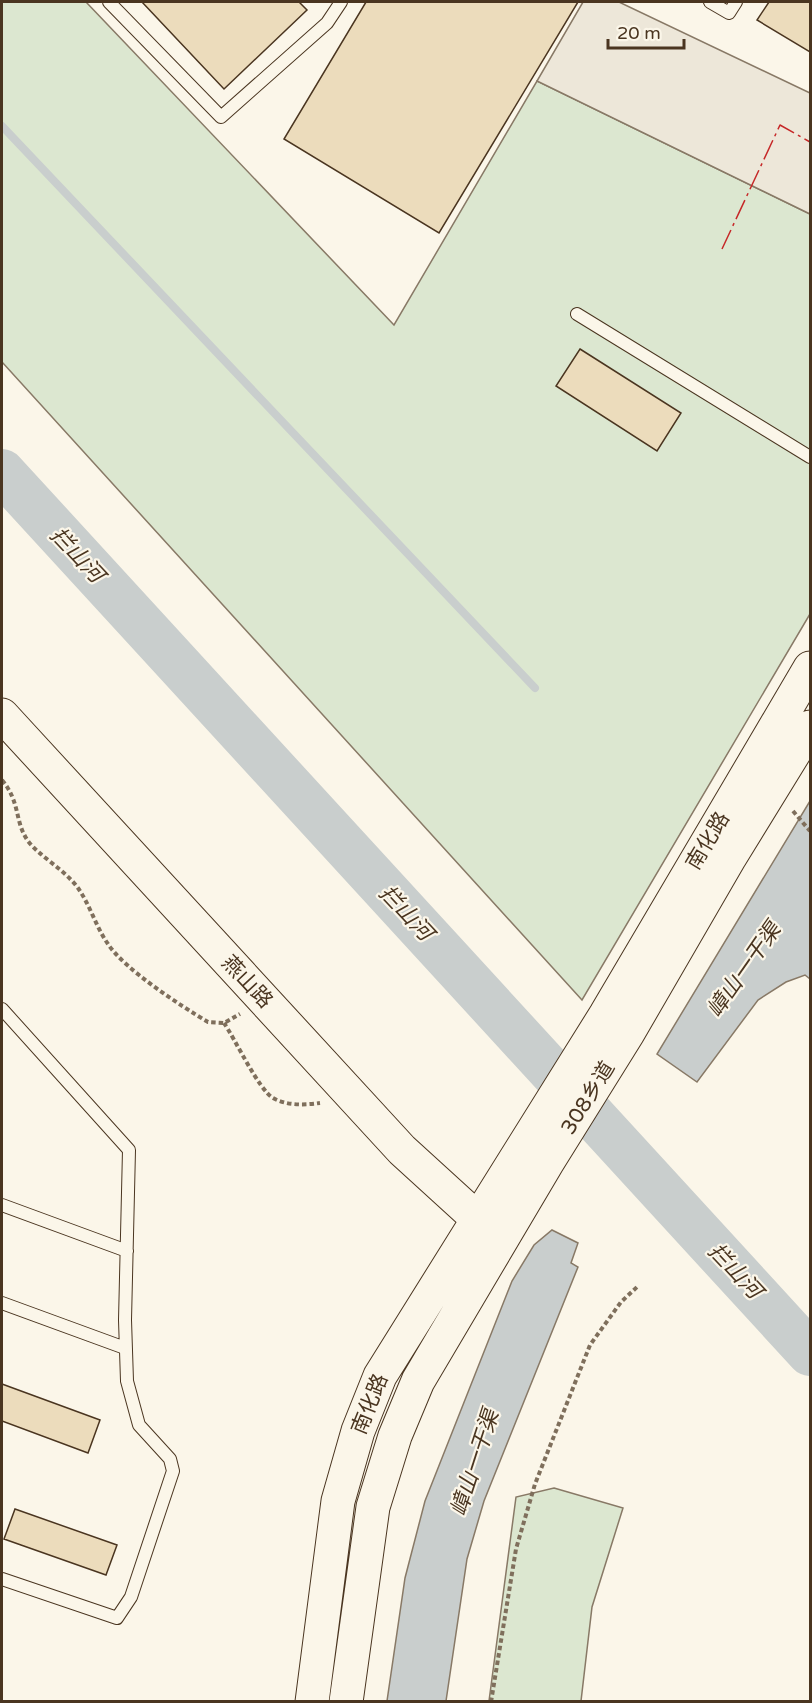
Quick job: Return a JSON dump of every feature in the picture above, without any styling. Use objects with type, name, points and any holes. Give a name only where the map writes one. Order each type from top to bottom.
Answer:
[{"type":"main road","name":"南化路","points":[[617,1024],[810,668]]},
{"type":"main road","name":"燕山路","points":[[2,715],[402,1150],[501,1240]]},
{"type":"main road","name":"南化路","points":[[617,1024],[730,857],[810,727]]},
{"type":"main road","name":"308乡道","points":[[535,1153],[617,1024]]},
{"type":"main road","name":"南化路","points":[[312,1701],[338,1501],[358,1431],[380,1376],[477,1218],[535,1153]]},
{"type":"main road","name":"南化路","points":[[346,1701],[373,1507],[394,1436],[418,1381],[501,1240],[535,1153]]},
{"type":"lane","points":[[110,2],[221,117],[327,23],[341,2]]},
{"type":"lane","points":[[710,2],[729,13],[736,2]]},
{"type":"lane","points":[[577,314],[810,457]]},
{"type":"lane","points":[[2,1009],[129,1150],[125,1348],[131,1404],[139,1425],[170,1459],[173,1471],[126,1608],[117,1618],[2,1579]]},
{"type":"lane","points":[[2,1205],[127,1251]]},
{"type":"lane","points":[[2,1303],[125,1348]]},
{"type":"path","points":[[2,780],[16,801],[23,831],[29,843],[59,866],[79,888],[108,944],[125,966],[208,1022],[224,1023],[264,1000]]},
{"type":"path","points":[[795,814],[810,831]]},
{"type":"path","points":[[224,1023],[259,1082],[272,1098],[292,1104],[353,1098]]},
{"type":"path","points":[[491,1701],[516,1549],[535,1484],[590,1345],[621,1302],[637,1287]]},
{"type":"green space","points":[[2,2],[86,2],[394,325],[537,81],[810,214],[810,614],[582,1000],[2,362]]},
{"type":"green space","points":[[554,1488],[623,1508],[592,1607],[581,1701],[489,1701],[516,1497]]},
{"type":"shaded area","points":[[583,2],[619,2],[810,93],[810,214],[537,81]]},
{"type":"water","name":"嶂山一干渠","points":[[810,801],[810,979],[805,975],[786,982],[758,1000],[697,1082],[657,1054]]},
{"type":"water","name":"嶂山一干渠","points":[[552,1230],[578,1243],[571,1263],[578,1267],[484,1501],[467,1559],[446,1701],[387,1701],[405,1578],[425,1501],[512,1281],[534,1245]]},
{"type":"building","points":[[142,2],[299,2],[307,10],[224,89]]},
{"type":"building","points":[[366,2],[578,2],[439,233],[284,139]]},
{"type":"building","points":[[769,2],[810,2],[810,52],[757,20]]},
{"type":"building","points":[[580,349],[681,413],[657,451],[556,386]]},
{"type":"building","points":[[2,1384],[100,1420],[88,1453],[2,1421]]},
{"type":"building","points":[[15,1509],[117,1545],[106,1575],[4,1539]]},
{"type":"waterway","points":[[2,126],[535,688]]},
{"type":"waterway","name":"拦山河","points":[[2,472],[810,1353]]},
{"type":"power","points":[[722,249],[780,125],[810,142]]}]
